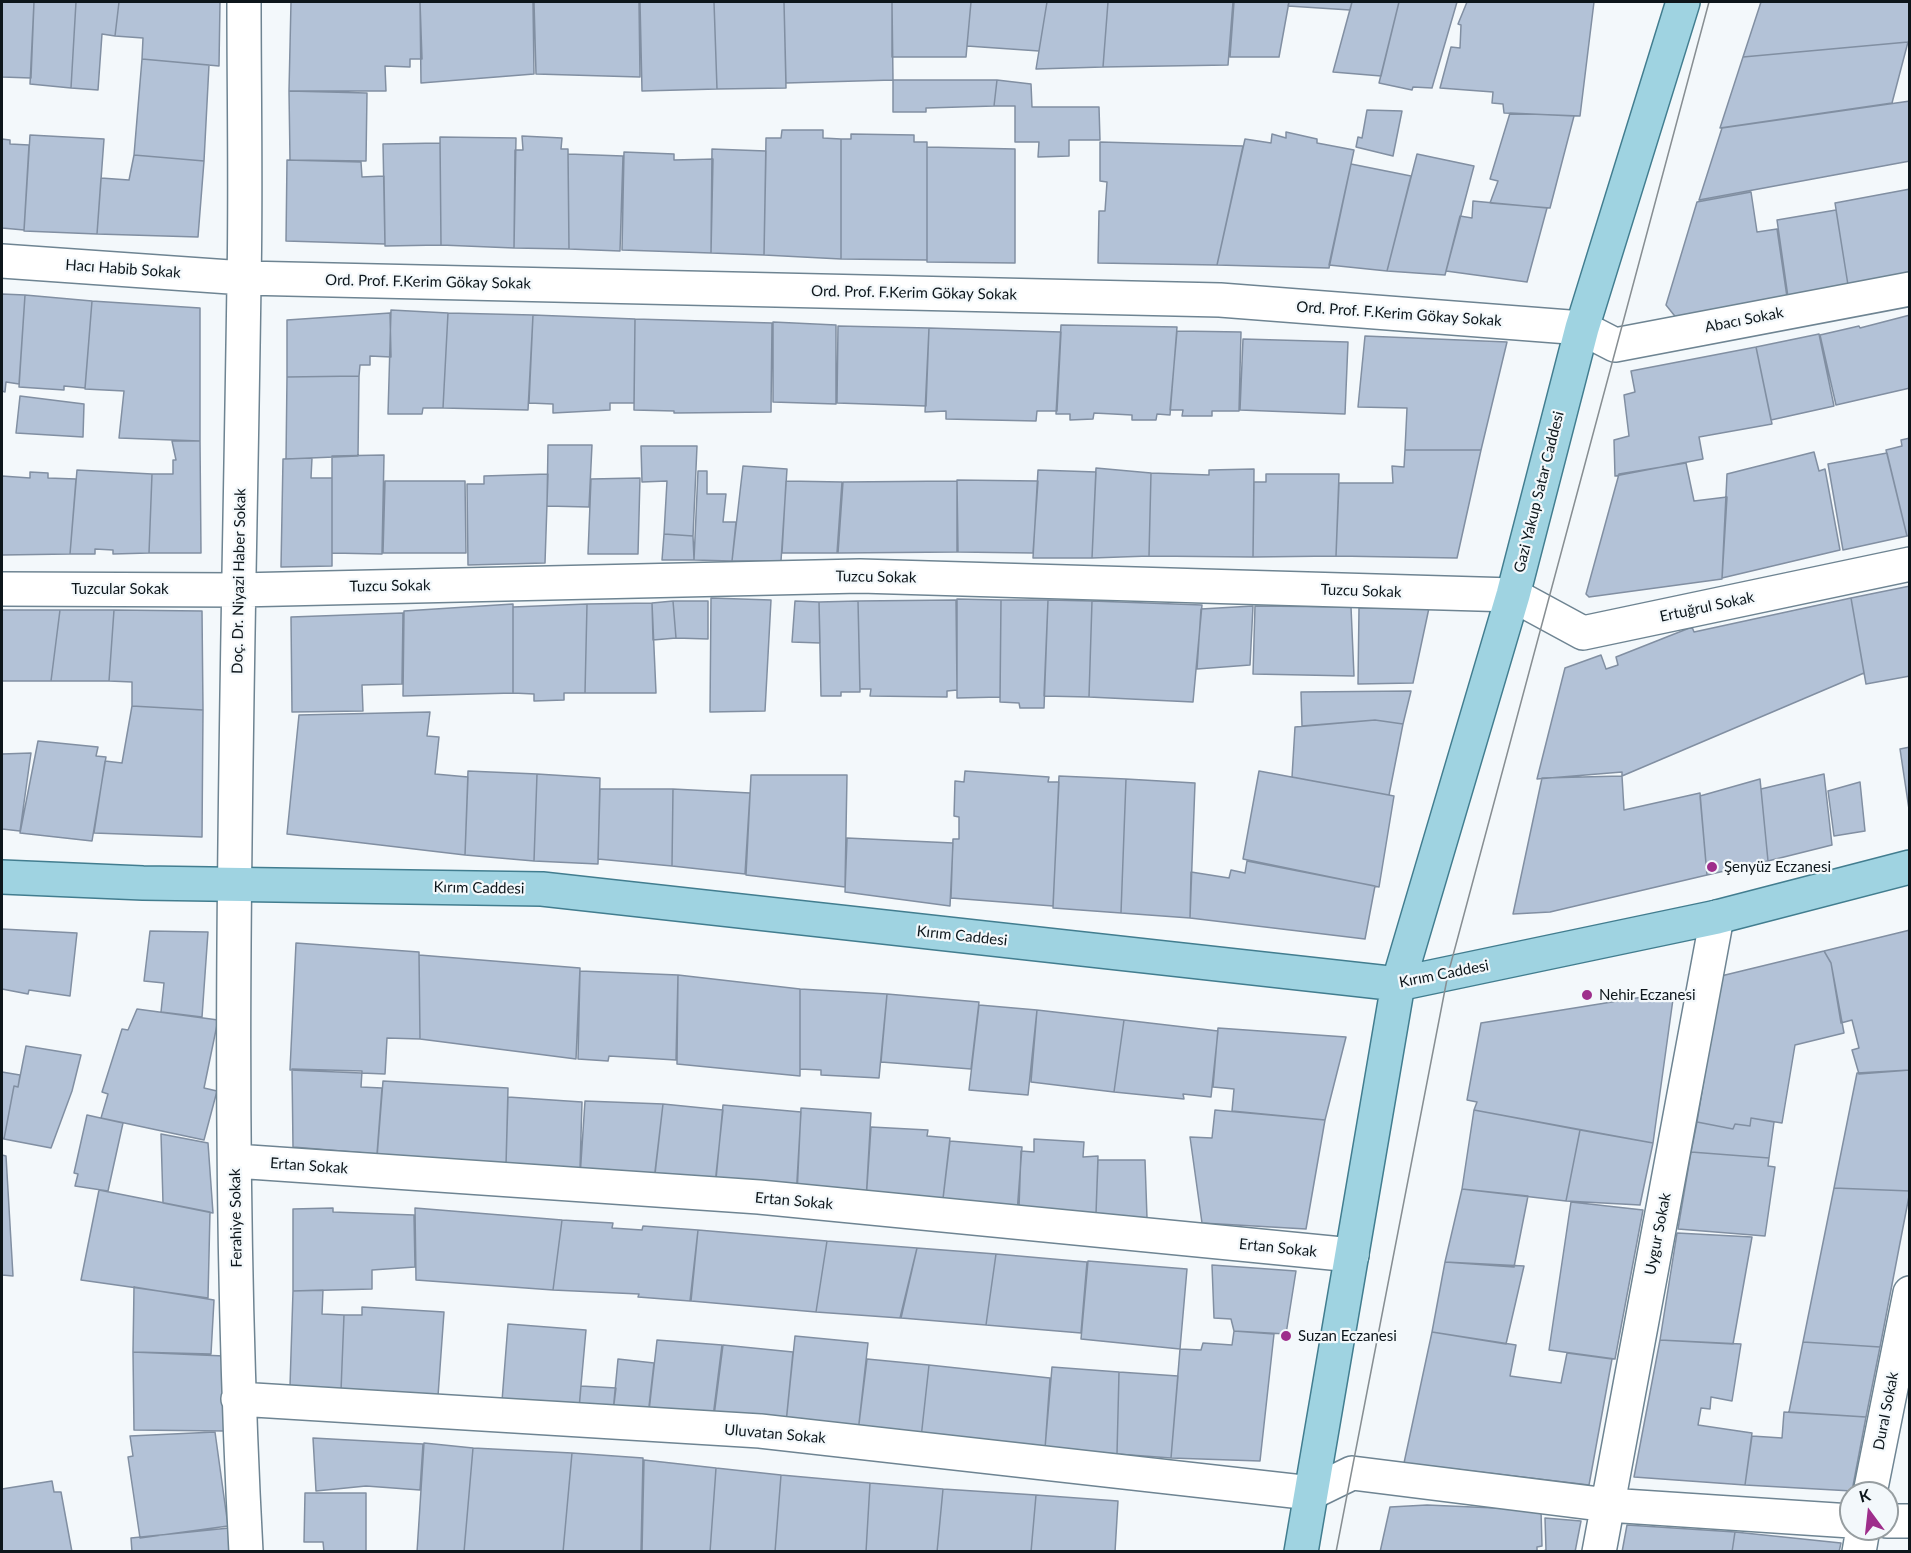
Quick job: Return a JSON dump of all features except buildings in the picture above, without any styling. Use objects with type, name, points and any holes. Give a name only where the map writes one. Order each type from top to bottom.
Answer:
[{"type":"main road","name":"Gazi Yakup Satar Caddesi","points":[[1301,1551],[1398,984],[1513,595],[1582,328],[1683,2]]},
{"type":"main road","name":"Kırım Caddesi","points":[[2,877],[234,884],[542,889],[1398,984],[1717,917],[1910,867]]},
{"type":"street","name":"Doç. Dr. Niyazi Haber Sokak","points":[[234,884],[244,278],[244,2]]},
{"type":"street","name":"Hacı Habib Sokak","points":[[2,261],[244,278]]},
{"type":"street","name":"Ord. Prof. F.Kerim Gökay Sokak","points":[[244,278],[1220,300],[1582,328]]},
{"type":"street","name":"Abacı Sokak","points":[[1582,328],[1615,345],[1910,289]]},
{"type":"street","name":"Ertuğrul Sokak","points":[[1513,595],[1583,633],[1910,564]]},
{"type":"street","name":"Tuzcu Sokak","points":[[238,590],[860,576],[1513,595]]},
{"type":"street","name":"Tuzcular Sokak","points":[[2,589],[238,590]]},
{"type":"street","name":"Ferahiye Sokak","points":[[234,884],[238,1399],[246,1551]]},
{"type":"street","name":"Uygur Sokak","points":[[1599,1551],[1717,917]]},
{"type":"street","name":"Ertan Sokak","points":[[235,1161],[759,1197],[1352,1255]]},
{"type":"street","name":"Dural Sokak","points":[[1872,1481],[1910,1293]]},
{"type":"street","name":"Uluvatan Sokak","points":[[238,1399],[760,1431],[1311,1493]]},
{"type":"street","points":[[1311,1493],[1352,1473],[1608,1505],[1839,1520]]},
{"type":"tram line","points":[[1336,1552],[1448,974],[1709,2]]},
{"type":"place","name":"Şenyüz Eczanesi","points":[[1712,867]]},
{"type":"place","name":"Nehir Eczanesi","points":[[1587,995]]},
{"type":"place","name":"Suzan Eczanesi","points":[[1286,1336]]}]
